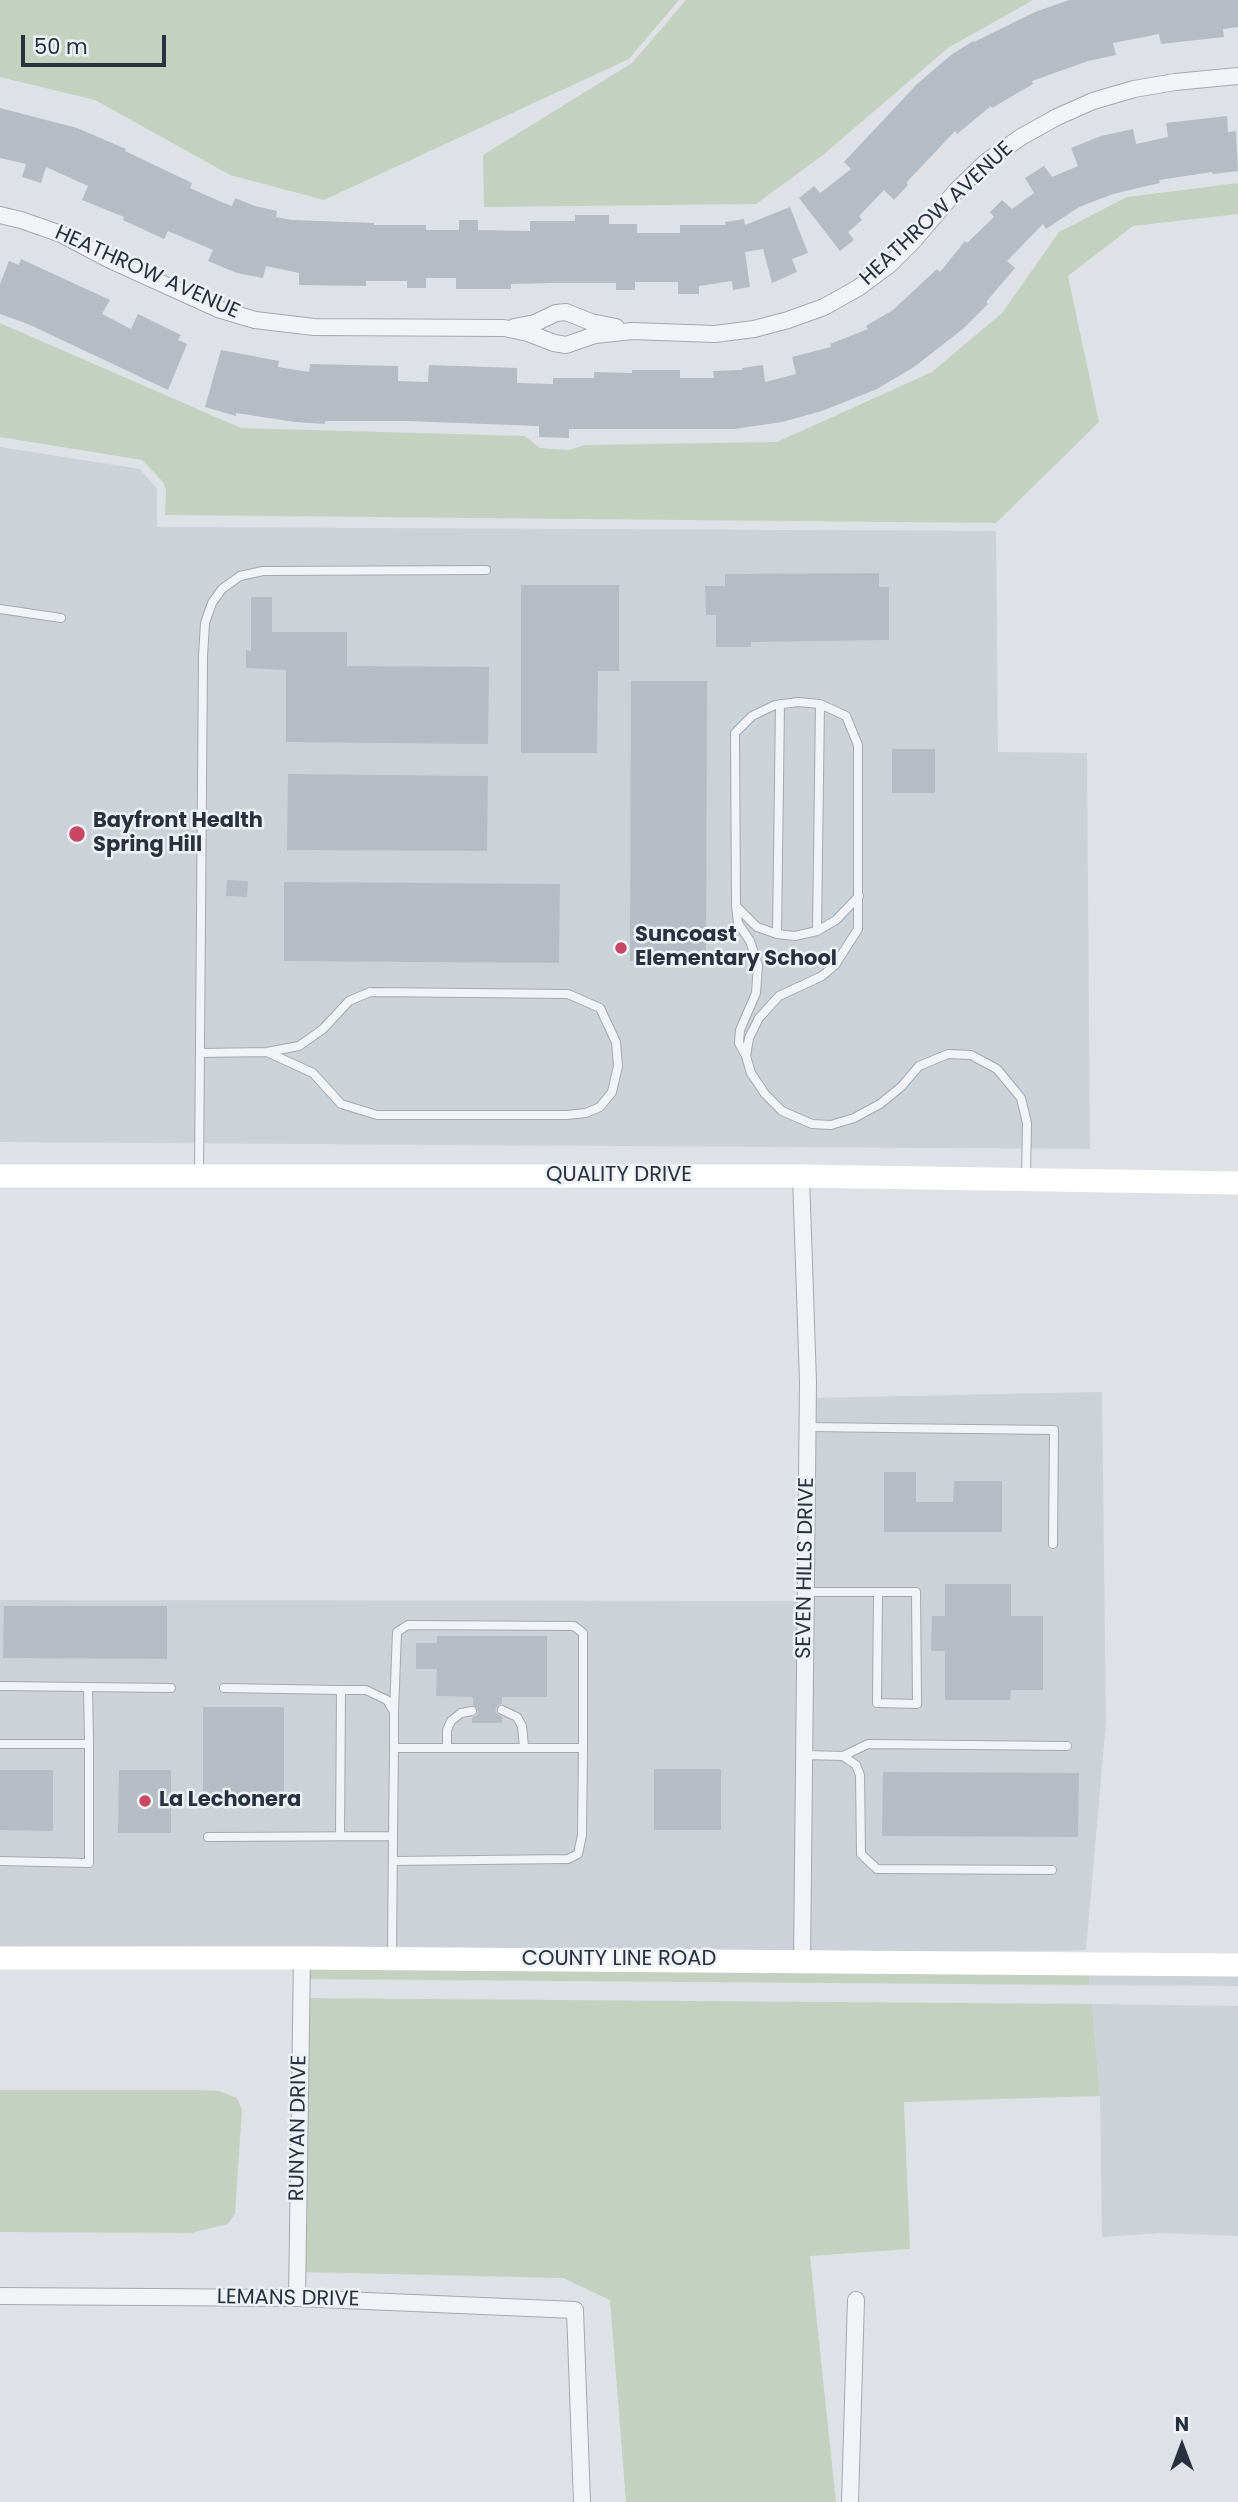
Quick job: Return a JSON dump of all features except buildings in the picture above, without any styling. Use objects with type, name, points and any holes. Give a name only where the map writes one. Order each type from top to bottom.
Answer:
[{"type":"street","name":"HEATHROW AVENUE","points":[[504,328],[566,345],[595,335],[632,331],[715,334],[754,329],[788,320],[824,307],[858,288],[889,265],[956,191],[986,162],[1020,137],[1093,101],[1134,89],[1238,76]]},
{"type":"street","name":"HEATHROW AVENUE","points":[[0,215],[61,234],[108,259],[218,309],[255,320],[314,327],[504,328],[535,323],[556,313],[566,312],[591,322],[632,331]]},
{"type":"street","name":"QUALITY DRIVE","points":[[0,1176],[801,1176],[1238,1184]]},
{"type":"street","name":"SEVEN HILLS DRIVE","points":[[801,1176],[807,1427],[802,1962]]},
{"type":"street","name":"COUNTY LINE ROAD","points":[[0,1958],[1238,1965]]},
{"type":"street","name":"RUNYAN DRIVE","points":[[297,2298],[302,1958]]},
{"type":"street","name":"LEMANS DRIVE","points":[[0,2296],[297,2298],[575,2310],[582,2502]]},
{"type":"street","points":[[850,2502],[856,2300]]},
{"type":"lane","points":[[200,1178],[203,656],[205,624],[212,603],[222,589],[240,576],[264,571],[486,570]]},
{"type":"lane","points":[[0,609],[61,618]]},
{"type":"lane","points":[[777,934],[780,704]]},
{"type":"lane","points":[[746,1056],[749,1038],[760,1018],[779,996],[822,976],[835,965],[858,929],[858,745],[846,716],[820,704],[780,704],[752,716],[735,733],[736,906],[738,923],[750,941],[758,965],[756,993],[740,1030],[739,1042],[751,1073],[765,1094],[782,1111],[813,1124],[831,1125],[854,1118],[880,1104],[901,1087],[919,1066],[948,1054],[971,1055],[997,1069],[1021,1098],[1027,1123],[1026,1181]]},
{"type":"lane","points":[[817,931],[820,704]]},
{"type":"lane","points":[[736,906],[757,927],[777,934],[795,936],[817,931],[836,920],[859,896]]},
{"type":"lane","points":[[200,1053],[267,1052],[299,1046],[323,1029],[349,1000],[370,992],[568,994],[600,1008],[616,1042],[618,1066],[612,1092],[600,1107],[586,1113],[377,1115],[341,1104],[313,1073],[267,1052]]},
{"type":"lane","points":[[807,1427],[1054,1430],[1053,1544]]},
{"type":"lane","points":[[806,1592],[878,1592],[916,1592],[917,1704],[877,1703],[878,1592]]},
{"type":"lane","points":[[392,1959],[394,1712],[397,1632],[408,1625],[573,1626],[583,1633],[582,1835],[578,1854],[568,1859],[393,1861]]},
{"type":"lane","points":[[0,1686],[171,1688]]},
{"type":"lane","points":[[0,1861],[89,1863],[88,1687]]},
{"type":"lane","points":[[224,1688],[366,1690],[387,1700],[394,1712]]},
{"type":"lane","points":[[340,1836],[341,1690]]},
{"type":"lane","points":[[502,1710],[517,1717],[522,1727],[524,1747]]},
{"type":"lane","points":[[447,1748],[447,1730],[451,1721],[461,1713],[472,1711]]},
{"type":"lane","points":[[0,1744],[89,1744]]},
{"type":"lane","points":[[804,1755],[843,1756],[868,1744],[1067,1746]]},
{"type":"lane","points":[[394,1748],[583,1748]]},
{"type":"lane","points":[[843,1756],[856,1765],[860,1775],[861,1854],[877,1869],[1052,1870]]},
{"type":"lane","points":[[208,1838],[393,1836]]},
{"type":"shaded area","name":"Suncoast Elementary School","points":[[0,447],[140,469],[157,489],[157,527],[996,531],[998,752],[1087,753],[1090,1149],[0,1142]]},
{"type":"shaded area","points":[[1102,1392],[1106,1722],[1086,1950],[953,1952],[302,1946],[0,1947],[0,1600],[803,1601],[806,1398]]},
{"type":"shaded area","points":[[1089,1975],[1238,1976],[1238,1986],[1090,1985]]},
{"type":"shaded area","points":[[1092,2004],[1238,2006],[1238,2236],[1160,2233],[1102,2237],[1100,2096]]},
{"type":"green space","points":[[0,0],[679,0],[629,59],[324,200],[230,175],[95,100],[0,77]]},
{"type":"green space","points":[[686,0],[1033,0],[948,48],[823,155],[756,204],[484,207],[483,155],[632,63]]},
{"type":"green space","points":[[1238,183],[1238,214],[1133,226],[1068,276],[1099,422],[996,523],[165,515],[166,489],[163,482],[142,460],[0,437],[0,323],[241,428],[525,436],[540,448],[569,450],[585,445],[777,442],[932,372],[1002,313],[1059,232],[1127,197]]},
{"type":"green space","points":[[297,1969],[1089,1975],[1090,1985],[297,1979]]},
{"type":"green space","points":[[297,1998],[1092,2004],[1100,2096],[904,2102],[910,2249],[810,2256],[836,2502],[626,2502],[610,2300],[563,2278],[300,2272]]},
{"type":"green space","points":[[0,2090],[198,2090],[219,2091],[237,2098],[242,2110],[235,2214],[228,2224],[191,2233],[0,2232]]},
{"type":"place","name":"Bayfront Health Spring Hill","points":[[77,834]]},
{"type":"place","name":"Suncoast Elementary School","points":[[621,948]]},
{"type":"place","name":"La Lechonera","points":[[145,1801]]}]
